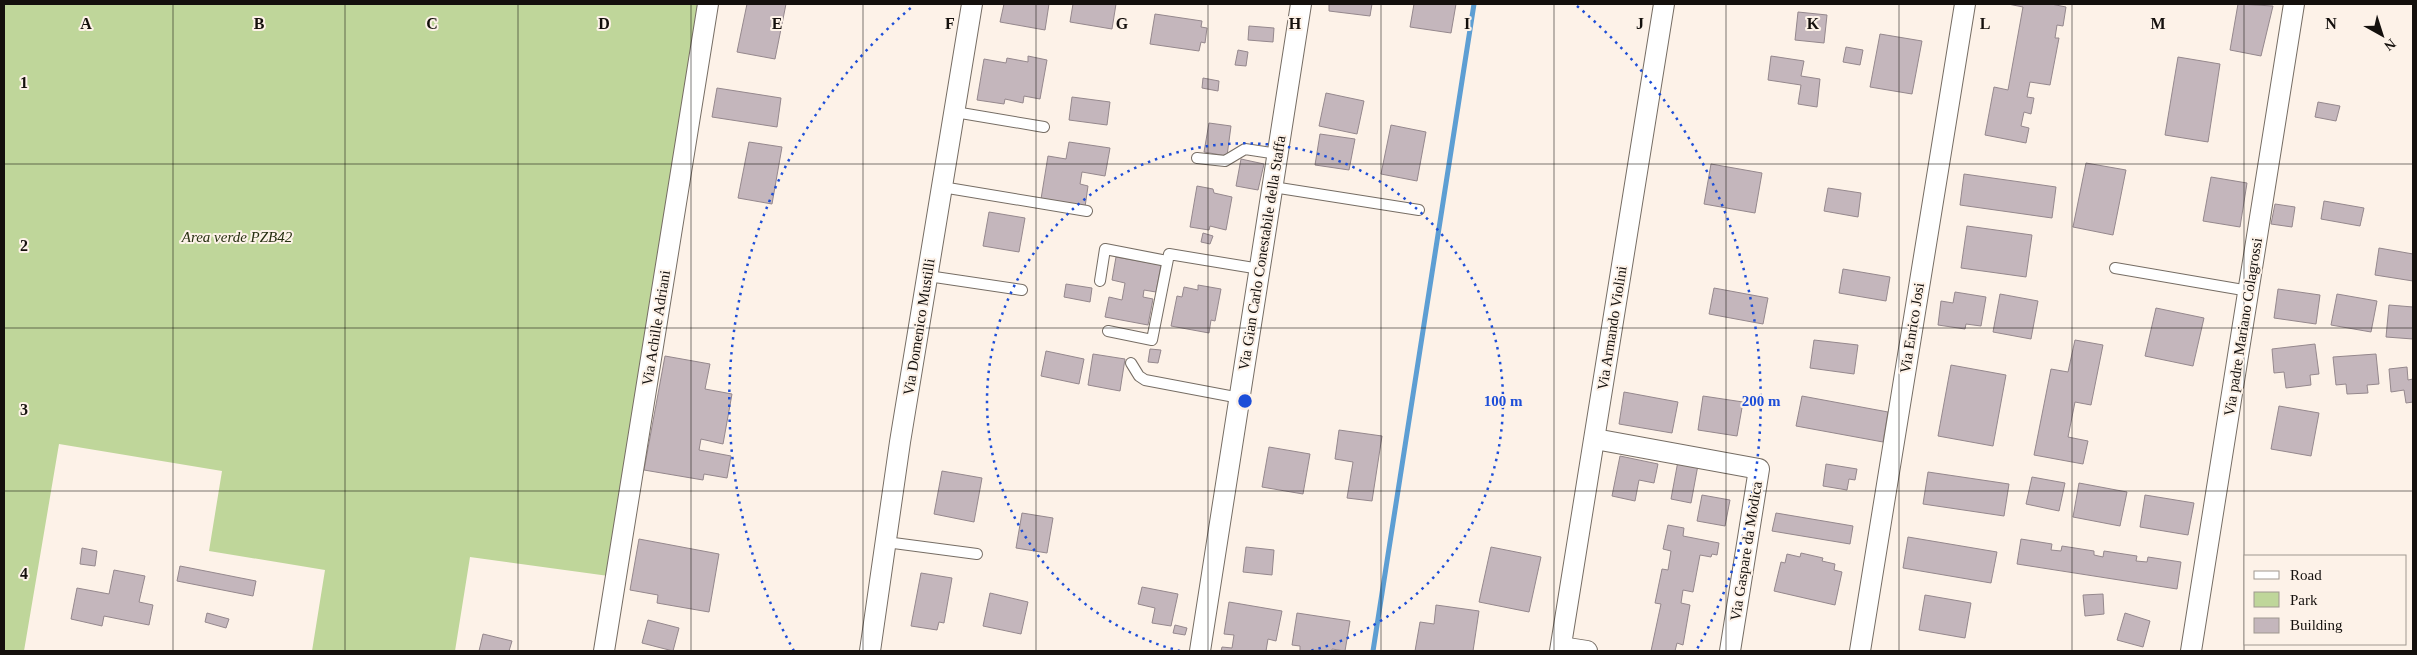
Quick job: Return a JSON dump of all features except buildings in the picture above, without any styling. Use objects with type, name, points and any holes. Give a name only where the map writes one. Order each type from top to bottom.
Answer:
[{"type":"street","name":"Via Achille Adriani","points":[[604,651],[708,4]]},
{"type":"street","name":"Via Domenico Mustilli","points":[[870,651],[972,4]]},
{"type":"street","name":"Via Gian Carlo Conestabile della Staffa","points":[[1200,651],[1301,4]]},
{"type":"street","name":"Via Armando Violini","points":[[1561,649],[1664,4]]},
{"type":"street","name":"Via Enrico Josi","points":[[1860,651],[1965,4]]},
{"type":"street","name":"Via padre Mariano Colagrossi","points":[[2192,651],[2294,4]]},
{"type":"street","name":"Via Gaspare da Modica","points":[[1595,439],[1759,469],[1730,651]]},
{"type":"street","points":[[1561,649],[1587,651]]},
{"type":"lane","points":[[955,112],[1044,127]]},
{"type":"lane","points":[[1197,158],[1225,161],[1244,149],[1278,154]]},
{"type":"lane","points":[[942,187],[1087,211]]},
{"type":"lane","points":[[1273,188],[1419,210]]},
{"type":"lane","points":[[1100,281],[1105,249],[1167,261]]},
{"type":"lane","points":[[1108,331],[1152,340],[1168,254],[1260,269]]},
{"type":"lane","points":[[2115,268],[2248,291]]},
{"type":"lane","points":[[928,276],[1022,290]]},
{"type":"lane","points":[[1132,363],[1139,376],[1145,380],[1240,398]]},
{"type":"lane","points":[[886,542],[977,554]]},
{"type":"green space","name":"Area verde PZB42","points":[[4,4],[708,4],[616,577],[470,557],[455,651],[312,651],[325,570],[209,551],[222,471],[59,444],[24,651],[4,651]]},
{"type":"waterway","points":[[1373,651],[1474,4]]}]
